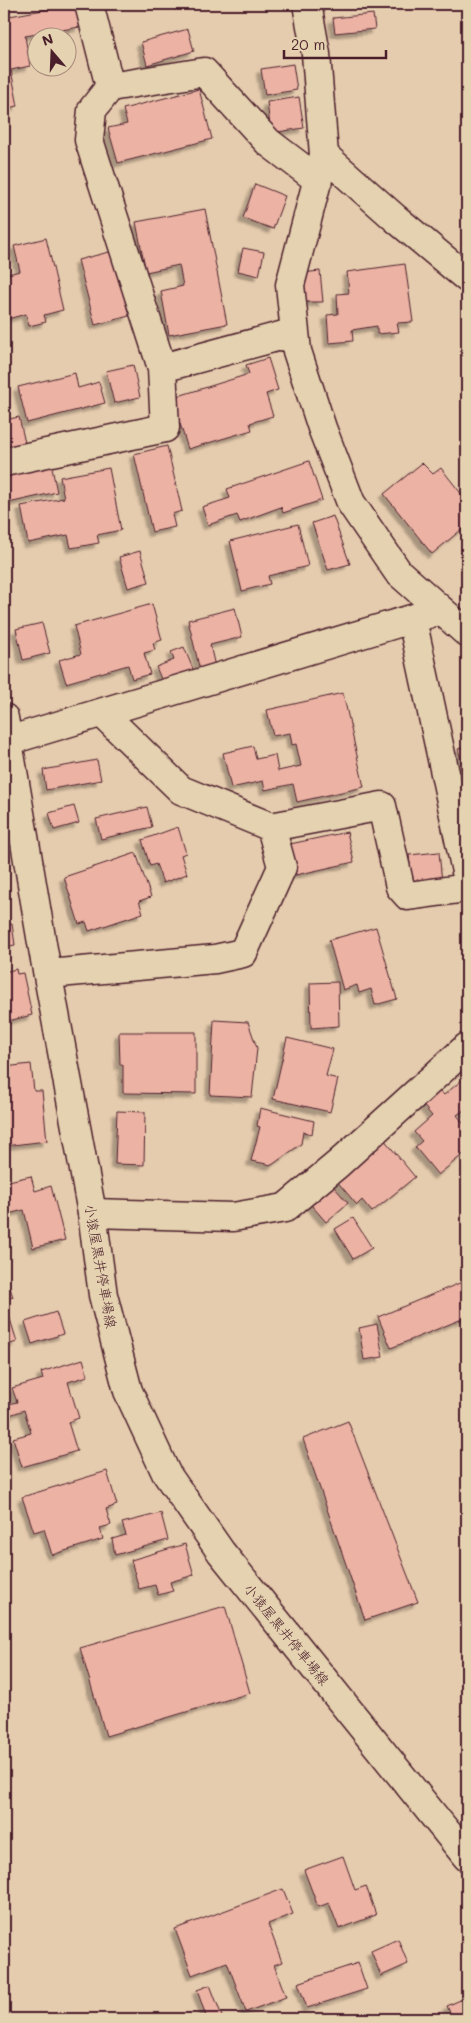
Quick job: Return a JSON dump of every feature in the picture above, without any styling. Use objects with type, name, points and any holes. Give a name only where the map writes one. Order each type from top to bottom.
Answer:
[{"type":"street","points":[[89,4],[110,87]]},
{"type":"street","points":[[307,4],[316,54],[321,168],[290,285],[297,351],[322,428],[351,503],[398,572],[467,633]]},
{"type":"street","points":[[4,462],[165,428],[162,368],[89,140],[92,110],[110,87],[204,72],[268,142],[321,168],[395,218],[467,278]]},
{"type":"street","points":[[162,368],[295,332]]},
{"type":"street","points":[[5,734],[102,713],[442,610]]},
{"type":"street","points":[[412,619],[467,876]]},
{"type":"street","points":[[102,713],[181,790],[271,826],[382,806],[400,887],[408,896],[467,888]]},
{"type":"street","name":"小猿屋黒井停車場線","points":[[5,734],[92,1213],[103,1295],[128,1391],[166,1473],[221,1552],[467,1857]]},
{"type":"street","points":[[48,974],[215,959],[243,952],[282,867],[271,826]]},
{"type":"street","points":[[92,1213],[234,1217],[285,1208],[338,1164],[467,1047]]},
{"type":"building","points":[[76,4],[80,27],[28,28],[28,36],[25,36],[28,66],[11,70],[18,106],[8,108],[10,124],[4,125],[4,17]]},
{"type":"building","points":[[373,14],[375,29],[335,33],[333,18]]},
{"type":"building","points":[[188,29],[194,51],[147,65],[141,42]]},
{"type":"building","points":[[293,64],[297,90],[265,95],[261,69]]},
{"type":"building","points":[[199,89],[212,139],[118,163],[108,128],[127,124],[123,109]]},
{"type":"building","points":[[299,97],[304,128],[271,133],[267,102]]},
{"type":"building","points":[[255,184],[285,196],[273,229],[243,218]]},
{"type":"building","points":[[205,209],[227,324],[169,335],[161,291],[183,286],[179,265],[146,272],[136,222]]},
{"type":"building","points":[[46,238],[63,310],[44,315],[46,322],[29,326],[26,314],[4,320],[4,275],[20,271],[14,246]]},
{"type":"building","points":[[243,248],[264,252],[259,276],[238,271]]},
{"type":"building","points":[[113,251],[129,316],[95,325],[78,260]]},
{"type":"building","points":[[405,264],[413,322],[397,323],[399,332],[377,334],[377,326],[352,330],[353,341],[329,343],[327,315],[338,314],[337,294],[349,293],[347,272]]},
{"type":"building","points":[[320,271],[323,302],[304,302],[302,273]]},
{"type":"building","points":[[268,358],[278,390],[266,394],[273,416],[250,423],[252,430],[188,449],[172,398],[249,374],[246,365]]},
{"type":"building","points":[[133,365],[140,397],[114,403],[106,371]]},
{"type":"building","points":[[75,373],[78,388],[99,382],[105,403],[27,423],[18,387]]},
{"type":"building","points":[[19,417],[25,443],[4,447],[4,420]]},
{"type":"building","points":[[167,446],[182,511],[172,514],[175,527],[152,532],[134,454]]},
{"type":"building","points":[[309,461],[322,500],[283,513],[281,507],[240,522],[237,515],[208,525],[202,507],[230,498],[227,489]]},
{"type":"building","points":[[51,463],[57,492],[4,504],[4,473]]},
{"type":"building","points":[[422,463],[433,474],[441,468],[467,501],[467,525],[432,554],[384,494]]},
{"type":"building","points":[[109,468],[121,530],[97,535],[99,543],[71,548],[68,535],[28,543],[21,506],[64,498],[60,477]]},
{"type":"building","points":[[333,516],[350,564],[328,570],[312,523]]},
{"type":"building","points":[[298,524],[308,566],[268,576],[270,584],[242,591],[230,541]]},
{"type":"building","points":[[140,551],[149,582],[128,588],[119,557]]},
{"type":"building","points":[[152,604],[162,640],[153,643],[155,650],[144,653],[150,674],[132,679],[128,665],[66,683],[59,660],[81,654],[74,626]]},
{"type":"building","points":[[235,608],[242,637],[210,645],[216,671],[201,675],[188,620]]},
{"type":"building","points":[[42,623],[50,653],[23,660],[16,629]]},
{"type":"building","points":[[184,647],[195,674],[164,686],[156,667],[174,660],[171,652]]},
{"type":"building","points":[[343,693],[364,787],[297,802],[293,784],[265,790],[263,781],[231,788],[223,753],[253,746],[256,759],[275,755],[278,771],[301,766],[296,744],[292,745],[290,733],[273,736],[267,710]]},
{"type":"building","points":[[467,746],[467,780],[458,749]]},
{"type":"building","points":[[97,760],[101,780],[46,790],[43,770]]},
{"type":"building","points":[[74,806],[79,823],[54,830],[49,813]]},
{"type":"building","points":[[147,807],[152,827],[101,839],[96,819]]},
{"type":"building","points":[[178,827],[186,853],[181,855],[187,874],[163,883],[156,864],[150,866],[142,840]]},
{"type":"building","points":[[347,832],[354,862],[296,875],[290,844]]},
{"type":"building","points":[[439,852],[442,882],[412,885],[409,855]]},
{"type":"building","points":[[136,853],[151,897],[139,901],[143,913],[89,931],[86,922],[79,924],[64,877]]},
{"type":"building","points":[[12,924],[15,945],[4,947],[4,926]]},
{"type":"building","points":[[376,927],[397,999],[375,1005],[371,989],[359,993],[357,985],[343,990],[329,940]]},
{"type":"building","points":[[16,969],[17,974],[23,973],[32,1015],[4,1022],[4,972]]},
{"type":"building","points":[[338,982],[339,1026],[311,1028],[310,983]]},
{"type":"building","points":[[214,1020],[248,1022],[257,1048],[252,1097],[210,1095]]},
{"type":"building","points":[[119,1032],[196,1032],[196,1094],[123,1093],[123,1065],[120,1065]]},
{"type":"building","points":[[287,1038],[333,1049],[326,1076],[338,1079],[330,1112],[273,1099]]},
{"type":"building","points":[[31,1064],[34,1091],[42,1091],[47,1141],[4,1146],[4,1067]]},
{"type":"building","points":[[467,1076],[467,1114],[464,1110],[457,1115],[467,1128],[467,1151],[438,1175],[415,1147],[422,1141],[414,1132],[432,1116],[418,1099],[436,1086],[444,1095]]},
{"type":"building","points":[[260,1108],[314,1121],[312,1134],[303,1132],[301,1144],[272,1165],[251,1161],[260,1127],[257,1126]]},
{"type":"building","points":[[117,1111],[145,1112],[144,1165],[115,1164]]},
{"type":"building","points":[[383,1138],[415,1177],[372,1212],[362,1200],[357,1205],[335,1179]]},
{"type":"building","points":[[31,1176],[35,1191],[51,1186],[65,1240],[33,1248],[24,1210],[4,1215],[4,1182]]},
{"type":"building","points":[[328,1180],[348,1203],[326,1222],[306,1199]]},
{"type":"building","points":[[353,1218],[372,1248],[353,1259],[335,1229]]},
{"type":"building","points":[[467,1280],[467,1317],[391,1348],[378,1317]]},
{"type":"building","points":[[10,1288],[13,1297],[4,1299],[4,1290]]},
{"type":"building","points":[[4,1299],[17,1342],[4,1346]]},
{"type":"building","points":[[56,1312],[63,1334],[32,1344],[25,1322]]},
{"type":"building","points":[[377,1324],[383,1357],[364,1360],[359,1328]]},
{"type":"building","points":[[83,1359],[88,1376],[68,1382],[79,1418],[68,1422],[77,1451],[22,1467],[13,1438],[31,1433],[24,1410],[4,1417],[4,1405],[17,1402],[12,1388],[43,1379],[41,1372]]},
{"type":"building","points":[[348,1421],[418,1602],[365,1620],[303,1439]]},
{"type":"building","points":[[107,1471],[117,1505],[106,1509],[111,1525],[100,1528],[103,1539],[52,1555],[44,1529],[34,1532],[22,1497]]},
{"type":"building","points":[[161,1513],[168,1540],[115,1555],[112,1539],[126,1535],[122,1523]]},
{"type":"building","points":[[185,1544],[194,1575],[170,1582],[173,1591],[158,1595],[155,1585],[139,1589],[131,1560]]},
{"type":"building","points":[[225,1606],[250,1693],[106,1736],[80,1648]]},
{"type":"building","points":[[343,1856],[355,1890],[366,1886],[376,1915],[339,1929],[329,1903],[318,1907],[304,1870]]},
{"type":"building","points":[[283,1889],[293,1914],[268,1924],[282,1962],[274,1965],[286,1997],[246,2012],[227,1962],[192,1975],[175,1929]]},
{"type":"building","points":[[398,1939],[408,1964],[381,1976],[371,1951]]},
{"type":"building","points":[[358,1963],[367,1989],[307,2008],[298,1983]]},
{"type":"building","points":[[210,1985],[223,2019],[207,2019],[197,1990]]},
{"type":"building","points":[[467,1997],[467,2019],[453,2019],[447,2006]]}]
